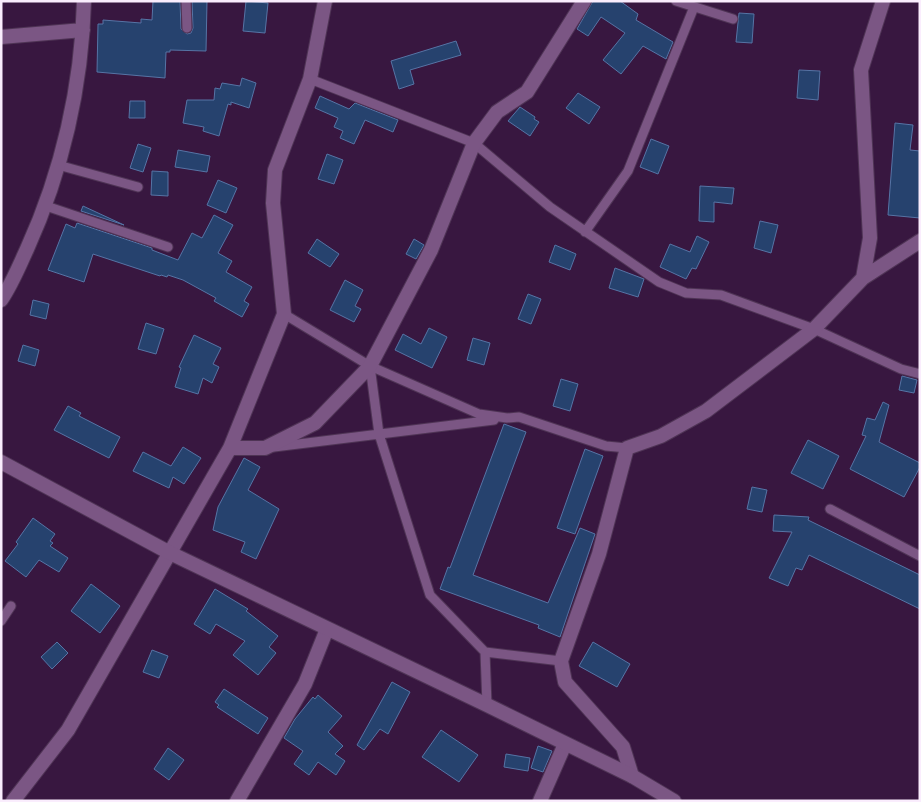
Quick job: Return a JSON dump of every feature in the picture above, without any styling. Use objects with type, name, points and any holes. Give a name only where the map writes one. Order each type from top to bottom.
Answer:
[{"type":"street","points":[[1,300],[10,286],[46,206],[70,122],[83,30],[84,1]]},
{"type":"street","points":[[13,801],[68,730],[230,448],[284,314],[272,203],[274,170],[310,79],[325,1]]},
{"type":"street","points":[[230,448],[265,448],[315,423],[370,366],[430,250],[474,143],[497,112],[527,92],[584,1]]},
{"type":"street","points":[[863,278],[870,238],[861,70],[883,1]]},
{"type":"street","points":[[1,37],[83,30]]},
{"type":"street","points":[[632,776],[623,747],[565,682],[561,661],[599,554],[627,448],[661,436],[706,411],[814,328],[863,278],[920,242]]},
{"type":"street","points":[[1,462],[170,553],[632,776],[674,801]]},
{"type":"street","points":[[237,801],[305,684],[328,629]]},
{"type":"street","points":[[540,801],[566,744]]},
{"type":"lane","points":[[186,1],[187,28]]},
{"type":"lane","points":[[676,1],[732,19]]},
{"type":"lane","points":[[585,232],[628,172],[694,7]]},
{"type":"lane","points":[[310,79],[474,143],[550,207],[659,282],[686,293],[721,295],[814,328],[901,369],[920,374]]},
{"type":"lane","points":[[58,165],[138,187]]},
{"type":"lane","points":[[46,206],[168,247]]},
{"type":"lane","points":[[284,314],[370,366],[479,414],[507,418]]},
{"type":"lane","points":[[370,366],[379,434],[430,595],[485,652],[561,661]]},
{"type":"lane","points":[[265,448],[519,417],[606,446],[627,448]]},
{"type":"lane","points":[[830,509],[920,556]]},
{"type":"lane","points":[[1,621],[11,606]]},
{"type":"lane","points":[[485,652],[487,705]]},
{"type":"building","points":[[153,1],[180,1],[181,29],[187,34],[191,33],[193,28],[192,1],[207,1],[206,51],[170,50],[170,52],[166,52],[165,78],[97,72],[98,24],[103,24],[103,20],[141,23],[141,19],[152,20]]},
{"type":"building","points":[[246,1],[268,3],[265,33],[243,31]]},
{"type":"building","points":[[593,1],[620,1],[638,14],[636,20],[673,42],[666,59],[643,46],[621,74],[603,60],[625,33],[601,17],[588,36],[577,29]]},
{"type":"building","points":[[739,13],[754,14],[752,43],[736,42]]},
{"type":"building","points":[[456,41],[461,55],[410,70],[414,84],[399,89],[391,61]]},
{"type":"building","points":[[799,70],[820,71],[818,100],[797,98]]},
{"type":"building","points":[[242,78],[256,83],[249,108],[231,102],[231,105],[228,104],[219,136],[203,131],[204,127],[183,123],[187,100],[214,100],[215,88],[220,89],[222,83],[240,86]]},
{"type":"building","points":[[578,93],[600,107],[589,124],[566,108]]},
{"type":"building","points":[[320,96],[349,109],[355,103],[398,120],[393,132],[365,120],[354,144],[340,138],[343,131],[334,127],[338,118],[315,108]]},
{"type":"building","points":[[130,101],[145,101],[145,118],[129,118]]},
{"type":"building","points":[[520,107],[539,122],[530,136],[508,121]]},
{"type":"building","points":[[895,123],[913,125],[910,150],[920,151],[920,218],[888,215]]},
{"type":"building","points":[[651,139],[669,146],[658,174],[640,167]]},
{"type":"building","points":[[138,144],[151,148],[143,172],[130,168]]},
{"type":"building","points":[[178,150],[210,156],[207,172],[175,167]]},
{"type":"building","points":[[327,154],[343,160],[334,184],[318,179]]},
{"type":"building","points":[[152,171],[168,172],[168,196],[151,195]]},
{"type":"building","points":[[218,180],[237,188],[226,213],[207,205]]},
{"type":"building","points":[[700,186],[734,188],[732,204],[714,202],[714,222],[699,221]]},
{"type":"building","points":[[83,206],[124,225],[81,211]]},
{"type":"building","points":[[214,215],[233,225],[218,253],[232,261],[226,272],[252,287],[244,301],[249,304],[242,317],[214,301],[216,298],[183,280],[168,275],[167,277],[160,276],[93,254],[84,282],[48,270],[66,224],[75,228],[77,223],[152,248],[152,250],[178,260],[192,233],[202,238]]},
{"type":"building","points":[[760,221],[778,225],[771,253],[754,248]]},
{"type":"building","points":[[697,236],[709,242],[696,269],[692,268],[686,279],[660,267],[670,244],[690,252]]},
{"type":"building","points":[[317,239],[339,254],[330,267],[308,253]]},
{"type":"building","points":[[414,239],[424,245],[416,259],[406,254]]},
{"type":"building","points":[[555,245],[576,254],[570,270],[549,262]]},
{"type":"building","points":[[615,268],[644,279],[638,297],[609,288]]},
{"type":"building","points":[[345,280],[363,290],[355,306],[361,309],[354,322],[330,310]]},
{"type":"building","points":[[528,294],[541,299],[531,324],[518,319]]},
{"type":"building","points":[[33,300],[49,304],[46,319],[30,315]]},
{"type":"building","points":[[146,323],[164,329],[156,354],[138,349]]},
{"type":"building","points":[[429,328],[447,337],[432,368],[395,350],[403,334],[421,344]]},
{"type":"building","points":[[194,335],[221,348],[213,364],[219,367],[212,383],[203,378],[198,394],[175,387],[181,368],[179,367]]},
{"type":"building","points":[[473,338],[490,343],[484,365],[467,360]]},
{"type":"building","points":[[23,345],[39,350],[35,366],[18,361]]},
{"type":"building","points":[[902,376],[917,380],[914,393],[899,390]]},
{"type":"building","points":[[561,379],[578,384],[570,411],[553,406]]},
{"type":"building","points":[[883,402],[889,405],[879,442],[920,463],[920,467],[904,497],[850,469],[866,436],[862,435],[867,418],[875,420]]},
{"type":"building","points":[[68,406],[81,413],[79,416],[120,437],[109,458],[54,430]]},
{"type":"building","points":[[504,424],[526,432],[473,575],[548,603],[580,528],[595,534],[560,637],[538,628],[539,625],[440,589],[448,567],[450,568]]},
{"type":"building","points":[[808,440],[839,456],[823,489],[791,473]]},
{"type":"building","points":[[183,447],[201,458],[184,484],[173,477],[169,488],[133,471],[143,452],[171,466]]},
{"type":"building","points":[[585,449],[603,456],[575,534],[557,528]]},
{"type":"building","points":[[244,458],[260,467],[248,490],[279,509],[256,559],[241,552],[245,542],[213,530],[218,507]]},
{"type":"building","points":[[752,487],[767,490],[762,512],[747,509]]},
{"type":"building","points":[[774,515],[809,517],[808,520],[920,575],[920,609],[809,555],[802,570],[796,568],[788,586],[769,578],[792,532],[773,531]]},
{"type":"building","points":[[33,518],[55,534],[50,541],[53,543],[50,546],[68,558],[59,572],[39,560],[26,577],[5,561],[18,544],[16,542]]},
{"type":"building","points":[[91,584],[120,606],[100,633],[71,611]]},
{"type":"building","points":[[215,589],[248,609],[246,611],[278,636],[269,647],[276,653],[258,675],[233,655],[245,641],[216,624],[210,634],[194,624]]},
{"type":"building","points":[[57,642],[68,653],[52,669],[41,657]]},
{"type":"building","points":[[593,642],[630,664],[617,687],[579,666]]},
{"type":"building","points":[[152,650],[168,656],[159,678],[143,672]]},
{"type":"building","points":[[392,682],[410,692],[388,734],[380,729],[364,750],[357,745]]},
{"type":"building","points":[[224,689],[268,718],[258,734],[217,707],[219,705],[215,702]]},
{"type":"building","points":[[318,695],[342,716],[328,732],[343,746],[335,754],[345,761],[336,775],[318,762],[309,775],[294,764],[303,751],[284,738],[295,719],[313,697],[315,699]]},
{"type":"building","points":[[441,730],[478,755],[459,782],[422,757]]},
{"type":"building","points":[[538,746],[552,751],[543,772],[531,768]]},
{"type":"building","points":[[168,748],[184,760],[169,780],[154,769]]},
{"type":"building","points":[[506,754],[530,758],[528,771],[504,767]]}]
